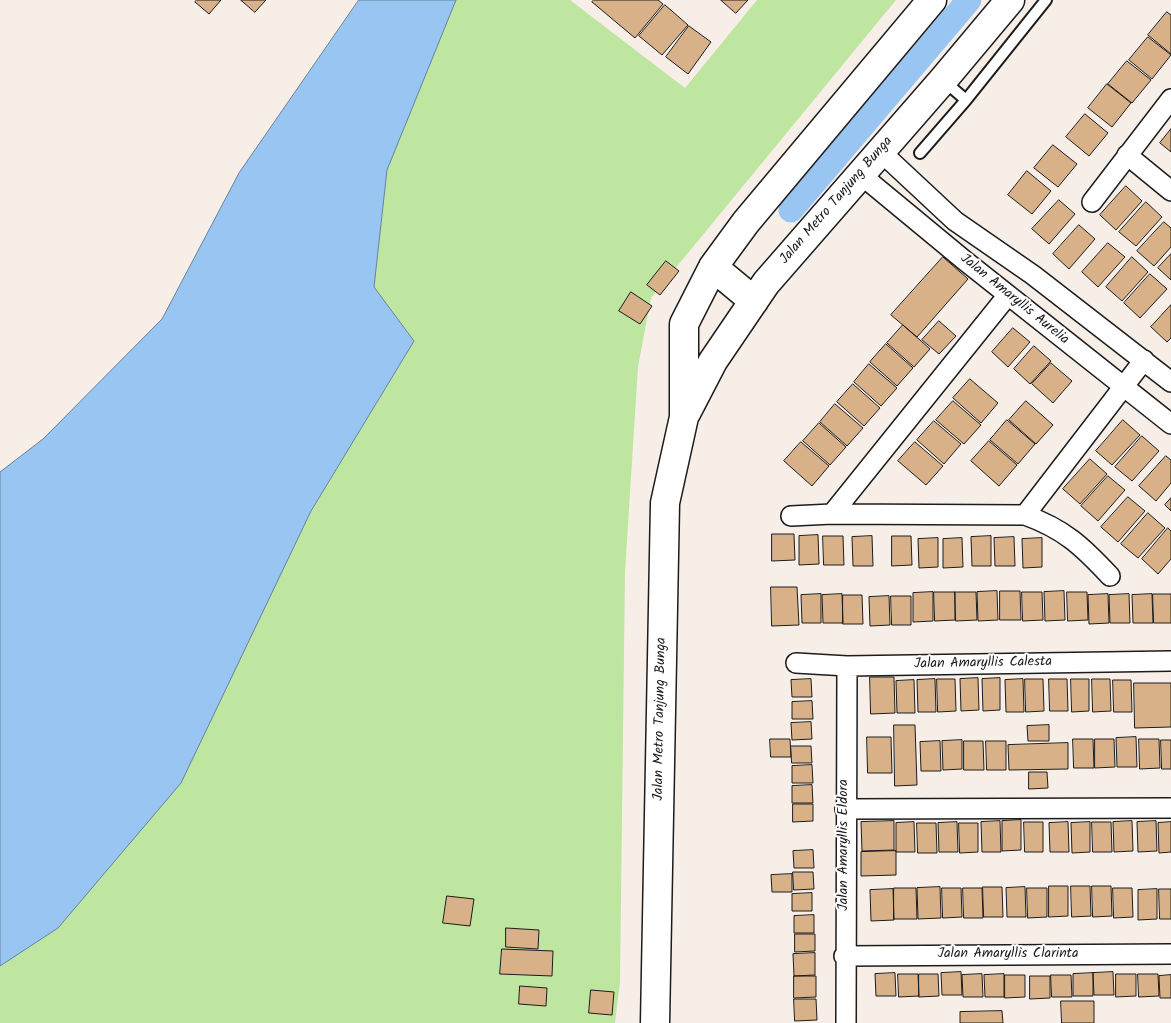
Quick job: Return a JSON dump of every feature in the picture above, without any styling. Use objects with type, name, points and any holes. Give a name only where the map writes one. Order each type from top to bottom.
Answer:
[{"type":"main road","name":"Jalan Metro Tanjung Bunga","points":[[655,1023],[665,503],[684,417],[684,324],[713,266],[746,222],[818,133],[932,0]]},
{"type":"main road","name":"Jalan Metro Tanjung Bunga","points":[[684,417],[713,360],[766,284],[1010,0]]},
{"type":"main road","points":[[713,266],[754,301]]},
{"type":"street","points":[[1092,202],[1171,99]]},
{"type":"street","name":"Jalan Amaryllis Aurelia","points":[[880,151],[952,218],[1033,275],[1171,382]]},
{"type":"street","points":[[1127,155],[1171,191]]},
{"type":"street","name":"Jalan Amaryllis Aurelia","points":[[860,174],[1008,295],[1171,424]]},
{"type":"street","points":[[936,237],[952,218]]},
{"type":"street","points":[[832,514],[1008,295]]},
{"type":"street","points":[[1025,515],[1122,386],[1144,360]]},
{"type":"street","points":[[791,516],[832,514],[1025,515],[1057,527],[1084,548],[1110,576]]},
{"type":"street","name":"Jalan Amaryllis Calesta","points":[[796,663],[847,666],[1171,661]]},
{"type":"street","name":"Jalan Amaryllis Eldora","points":[[846,1023],[844,956],[847,666]]},
{"type":"street","points":[[845,809],[1171,808]]},
{"type":"street","name":"Jalan Amaryllis Clarinta","points":[[844,956],[1171,954]]},
{"type":"lane","points":[[920,153],[966,100],[1046,0]]},
{"type":"lane","points":[[943,80],[966,100]]},
{"type":"green space","points":[[456,0],[570,0],[685,88],[757,0],[896,0],[651,298],[638,367],[625,572],[620,982],[615,1023],[0,1023],[0,966],[58,928],[414,341],[374,287],[387,170]]},
{"type":"water","points":[[359,0],[456,0],[387,170],[374,287],[414,341],[311,511],[181,783],[58,928],[0,966],[0,472],[43,439],[162,319],[239,173]]},
{"type":"building","points":[[197,0],[221,0],[209,14],[195,2]]},
{"type":"building","points":[[241,0],[266,0],[255,12]]},
{"type":"building","points":[[594,0],[658,0],[663,4],[635,38],[592,2]]},
{"type":"building","points":[[721,0],[748,0],[736,13]]},
{"type":"building","points":[[665,5],[688,25],[662,55],[639,36]]},
{"type":"building","points":[[1167,12],[1171,15],[1171,54],[1148,35]]},
{"type":"building","points":[[689,26],[711,42],[688,74],[666,57]]},
{"type":"building","points":[[1148,37],[1171,55],[1152,79],[1129,60]]},
{"type":"building","points":[[1127,61],[1151,80],[1132,103],[1108,84]]},
{"type":"building","points":[[1107,84],[1131,103],[1112,127],[1088,108]]},
{"type":"building","points":[[1085,114],[1108,133],[1089,156],[1066,137]]},
{"type":"building","points":[[1171,129],[1171,152],[1160,143]]},
{"type":"building","points":[[1053,145],[1077,164],[1058,187],[1034,168]]},
{"type":"building","points":[[1027,171],[1051,191],[1032,214],[1008,195]]},
{"type":"building","points":[[1126,186],[1142,201],[1116,230],[1100,215]]},
{"type":"building","points":[[1059,200],[1075,214],[1049,244],[1032,229]]},
{"type":"building","points":[[1146,202],[1162,217],[1136,246],[1119,232]]},
{"type":"building","points":[[1164,222],[1171,228],[1171,247],[1154,266],[1137,251]]},
{"type":"building","points":[[1079,225],[1095,239],[1069,269],[1053,254]]},
{"type":"building","points":[[1108,243],[1125,257],[1098,287],[1082,272]]},
{"type":"building","points":[[1171,254],[1171,280],[1158,268]]},
{"type":"building","points":[[943,257],[968,279],[917,337],[891,315]]},
{"type":"building","points":[[1132,257],[1148,272],[1122,301],[1106,287]]},
{"type":"building","points":[[666,261],[679,271],[660,295],[647,285]]},
{"type":"building","points":[[1150,274],[1167,289],[1140,318],[1124,303]]},
{"type":"building","points":[[631,292],[652,306],[640,324],[619,311]]},
{"type":"building","points":[[1171,305],[1171,338],[1167,342],[1151,327]]},
{"type":"building","points":[[939,321],[956,336],[939,354],[922,340]]},
{"type":"building","points":[[903,325],[930,349],[914,367],[887,343]]},
{"type":"building","points":[[1013,328],[1030,342],[1008,367],[992,352]]},
{"type":"building","points":[[886,344],[913,368],[897,386],[870,362]]},
{"type":"building","points":[[1034,346],[1051,361],[1030,384],[1014,369]]},
{"type":"building","points":[[1051,363],[1072,381],[1053,403],[1032,384]]},
{"type":"building","points":[[869,364],[897,388],[881,406],[854,382]]},
{"type":"building","points":[[970,379],[998,403],[981,423],[953,398]]},
{"type":"building","points":[[853,384],[880,408],[864,426],[837,402]]},
{"type":"building","points":[[953,401],[981,425],[964,444],[936,420]]},
{"type":"building","points":[[1026,401],[1053,425],[1036,444],[1009,420]]},
{"type":"building","points":[[835,404],[863,428],[847,446],[820,422]]},
{"type":"building","points":[[1007,420],[1035,444],[1018,464],[990,440]]},
{"type":"building","points":[[1123,420],[1140,435],[1112,465],[1096,451]]},
{"type":"building","points":[[934,421],[961,444],[944,464],[917,440]]},
{"type":"building","points":[[819,423],[846,447],[830,465],[803,441]]},
{"type":"building","points":[[1142,436],[1159,451],[1132,481],[1115,467]]},
{"type":"building","points":[[989,441],[1017,465],[999,486],[971,461]]},
{"type":"building","points":[[801,442],[829,466],[812,486],[784,461]]},
{"type":"building","points":[[915,442],[943,466],[926,485],[898,461]]},
{"type":"building","points":[[1166,456],[1171,460],[1171,483],[1156,501],[1139,486]]},
{"type":"building","points":[[1090,459],[1107,474],[1080,504],[1063,489]]},
{"type":"building","points":[[1108,476],[1125,490],[1098,521],[1081,506]]},
{"type":"building","points":[[1128,497],[1145,511],[1118,542],[1101,527]]},
{"type":"building","points":[[1171,498],[1171,511],[1165,505]]},
{"type":"building","points":[[1148,513],[1165,528],[1138,558],[1121,544]]},
{"type":"building","points":[[1168,528],[1171,531],[1171,559],[1158,574],[1142,559]]},
{"type":"building","points":[[772,534],[794,534],[795,560],[772,561]]},
{"type":"building","points":[[818,535],[819,564],[799,565],[799,536]]},
{"type":"building","points":[[823,536],[843,536],[844,565],[824,565]]},
{"type":"building","points":[[872,536],[873,566],[853,566],[852,537]]},
{"type":"building","points":[[892,536],[911,536],[912,565],[892,566]]},
{"type":"building","points":[[991,536],[991,566],[972,566],[971,537]]},
{"type":"building","points":[[1014,537],[1015,566],[995,566],[994,538]]},
{"type":"building","points":[[938,538],[938,567],[919,568],[918,539]]},
{"type":"building","points":[[962,538],[963,567],[943,568],[943,539]]},
{"type":"building","points":[[1042,538],[1042,567],[1023,568],[1022,539]]},
{"type":"building","points":[[771,587],[797,587],[799,625],[772,626]]},
{"type":"building","points":[[997,591],[998,620],[978,621],[977,592]]},
{"type":"building","points":[[1000,591],[1020,591],[1021,620],[1000,620]]},
{"type":"building","points":[[1064,591],[1065,620],[1045,621],[1044,592]]},
{"type":"building","points":[[933,592],[933,621],[913,622],[913,593]]},
{"type":"building","points":[[934,592],[955,592],[955,620],[935,621]]},
{"type":"building","points":[[955,592],[976,592],[977,620],[956,621]]},
{"type":"building","points":[[1022,592],[1042,592],[1043,620],[1023,621]]},
{"type":"building","points":[[1067,592],[1087,592],[1088,620],[1068,621]]},
{"type":"building","points":[[821,594],[821,623],[802,623],[801,595]]},
{"type":"building","points":[[842,594],[843,623],[823,623],[822,595]]},
{"type":"building","points":[[1108,594],[1109,623],[1089,624],[1088,595]]},
{"type":"building","points":[[1129,594],[1130,623],[1110,623],[1109,595]]},
{"type":"building","points":[[1152,594],[1153,623],[1133,623],[1132,595]]},
{"type":"building","points":[[1153,594],[1171,594],[1171,623],[1154,623]]},
{"type":"building","points":[[843,595],[862,595],[863,624],[843,624]]},
{"type":"building","points":[[889,596],[890,625],[870,626],[869,597]]},
{"type":"building","points":[[891,596],[911,596],[911,625],[892,625]]},
{"type":"building","points":[[870,677],[894,677],[895,713],[871,714]]},
{"type":"building","points":[[978,678],[979,710],[961,711],[960,679]]},
{"type":"building","points":[[1000,678],[1000,710],[983,711],[982,679]]},
{"type":"building","points":[[811,679],[812,697],[792,697],[791,680]]},
{"type":"building","points":[[935,679],[936,712],[918,712],[917,680]]},
{"type":"building","points":[[937,679],[955,679],[956,711],[938,712]]},
{"type":"building","points":[[1023,679],[1024,712],[1006,712],[1005,680]]},
{"type":"building","points":[[1025,679],[1043,679],[1044,711],[1026,712]]},
{"type":"building","points":[[1049,679],[1067,679],[1068,711],[1050,711]]},
{"type":"building","points":[[1071,679],[1089,679],[1089,711],[1072,712]]},
{"type":"building","points":[[1092,679],[1110,679],[1111,711],[1093,712]]},
{"type":"building","points":[[914,680],[915,713],[897,713],[896,681]]},
{"type":"building","points":[[1113,680],[1131,680],[1132,712],[1114,712]]},
{"type":"building","points":[[1134,683],[1171,683],[1171,727],[1135,728]]},
{"type":"building","points":[[812,701],[813,719],[792,719],[792,702]]},
{"type":"building","points":[[811,722],[812,739],[792,740],[791,723]]},
{"type":"building","points":[[894,725],[915,725],[917,785],[895,786]]},
{"type":"building","points":[[1049,725],[1049,741],[1028,741],[1027,726]]},
{"type":"building","points":[[867,737],[891,737],[892,773],[868,773]]},
{"type":"building","points":[[1136,737],[1137,767],[1117,767],[1116,738]]},
{"type":"building","points":[[770,739],[790,739],[791,757],[771,757]]},
{"type":"building","points":[[1073,739],[1093,739],[1094,768],[1074,768]]},
{"type":"building","points":[[1095,739],[1114,739],[1115,767],[1095,768]]},
{"type":"building","points":[[1139,739],[1159,739],[1160,768],[1140,769]]},
{"type":"building","points":[[962,740],[962,769],[943,770],[942,741]]},
{"type":"building","points":[[1161,740],[1171,740],[1171,769],[1162,769]]},
{"type":"building","points":[[940,741],[941,771],[921,771],[920,742]]},
{"type":"building","points":[[964,741],[983,741],[984,770],[964,770]]},
{"type":"building","points":[[986,741],[1006,741],[1006,770],[987,770]]},
{"type":"building","points":[[1068,743],[1068,769],[1009,770],[1008,745]]},
{"type":"building","points":[[791,746],[811,746],[812,763],[792,763]]},
{"type":"building","points":[[812,765],[813,783],[792,783],[792,766]]},
{"type":"building","points":[[1029,772],[1047,772],[1048,788],[1029,789]]},
{"type":"building","points":[[812,785],[813,803],[792,803],[792,786]]},
{"type":"building","points":[[793,804],[813,804],[813,821],[793,822]]},
{"type":"building","points":[[1021,820],[1021,850],[1002,851],[1002,821]]},
{"type":"building","points":[[894,821],[894,850],[862,851],[861,822]]},
{"type":"building","points":[[1000,821],[1001,852],[982,852],[981,822]]},
{"type":"building","points":[[1132,821],[1133,851],[1114,852],[1113,822]]},
{"type":"building","points":[[1156,821],[1157,851],[1138,852],[1137,822]]},
{"type":"building","points":[[914,822],[915,852],[896,852],[896,823]]},
{"type":"building","points":[[957,822],[958,852],[939,852],[938,823]]},
{"type":"building","points":[[1024,822],[1043,822],[1043,852],[1025,852]]},
{"type":"building","points":[[1068,822],[1069,852],[1050,852],[1049,823]]},
{"type":"building","points":[[1090,822],[1090,852],[1072,853],[1071,823]]},
{"type":"building","points":[[1092,822],[1111,822],[1112,852],[1093,852]]},
{"type":"building","points":[[1171,822],[1171,852],[1159,853],[1158,823]]},
{"type":"building","points":[[917,823],[936,823],[937,853],[918,853]]},
{"type":"building","points":[[959,823],[978,823],[978,852],[960,853]]},
{"type":"building","points":[[813,850],[814,868],[794,868],[793,851]]},
{"type":"building","points":[[896,851],[896,875],[861,876],[861,852]]},
{"type":"building","points":[[793,872],[813,872],[814,889],[794,890]]},
{"type":"building","points":[[792,874],[792,892],[772,892],[771,875]]},
{"type":"building","points":[[1049,886],[1068,886],[1068,916],[1049,917]]},
{"type":"building","points":[[1071,886],[1090,886],[1091,916],[1072,917]]},
{"type":"building","points":[[1092,886],[1111,886],[1112,916],[1093,917]]},
{"type":"building","points":[[940,887],[941,918],[918,919],[917,888]]},
{"type":"building","points":[[983,887],[1002,887],[1003,917],[984,917]]},
{"type":"building","points":[[1025,887],[1026,917],[1007,917],[1006,888]]},
{"type":"building","points":[[894,888],[916,888],[917,919],[894,919]]},
{"type":"building","points":[[942,888],[961,888],[962,917],[943,918]]},
{"type":"building","points":[[963,888],[982,888],[983,918],[964,918]]},
{"type":"building","points":[[1027,888],[1047,888],[1047,917],[1028,918]]},
{"type":"building","points":[[1113,888],[1132,888],[1133,917],[1114,918]]},
{"type":"building","points":[[893,889],[894,920],[871,921],[870,890]]},
{"type":"building","points":[[1157,889],[1157,919],[1138,920],[1138,890]]},
{"type":"building","points":[[1159,889],[1171,889],[1171,919],[1160,919]]},
{"type":"building","points":[[812,893],[812,911],[792,911],[792,894]]},
{"type":"building","points":[[447,896],[474,899],[470,926],[443,923]]},
{"type":"building","points":[[814,915],[814,933],[794,933],[794,916]]},
{"type":"building","points":[[506,928],[539,930],[538,949],[506,947]]},
{"type":"building","points":[[795,934],[815,934],[815,951],[795,952]]},
{"type":"building","points":[[502,949],[553,951],[552,976],[500,974]]},
{"type":"building","points":[[815,953],[815,975],[794,976],[793,954]]},
{"type":"building","points":[[961,972],[962,995],[942,995],[941,973]]},
{"type":"building","points":[[1113,972],[1114,995],[1094,995],[1093,973]]},
{"type":"building","points":[[895,973],[896,996],[876,996],[875,974]]},
{"type":"building","points":[[1093,973],[1093,996],[1073,996],[1073,974]]},
{"type":"building","points":[[898,974],[918,974],[919,996],[899,997]]},
{"type":"building","points":[[919,974],[938,974],[939,996],[919,997]]},
{"type":"building","points":[[982,974],[983,997],[963,997],[962,975]]},
{"type":"building","points":[[1004,974],[1004,997],[985,997],[984,975]]},
{"type":"building","points":[[1116,974],[1136,974],[1136,996],[1116,997]]},
{"type":"building","points":[[1138,974],[1158,974],[1159,996],[1139,997]]},
{"type":"building","points":[[1005,975],[1025,975],[1025,997],[1005,998]]},
{"type":"building","points":[[1051,975],[1071,975],[1072,997],[1052,997]]},
{"type":"building","points":[[1171,975],[1171,998],[1160,998],[1159,976]]},
{"type":"building","points":[[794,976],[816,976],[816,997],[794,998]]},
{"type":"building","points":[[1030,976],[1050,976],[1050,998],[1030,999]]},
{"type":"building","points":[[520,986],[547,988],[546,1006],[519,1004]]},
{"type":"building","points":[[591,990],[614,992],[612,1015],[589,1013]]},
{"type":"building","points":[[794,999],[816,999],[817,1020],[795,1021]]},
{"type":"building","points":[[1061,1001],[1094,1001],[1094,1023],[1062,1023]]},
{"type":"building","points":[[1002,1011],[1003,1023],[960,1023],[960,1012]]},
{"type":"waterway","points":[[791,210],[969,0]]}]
